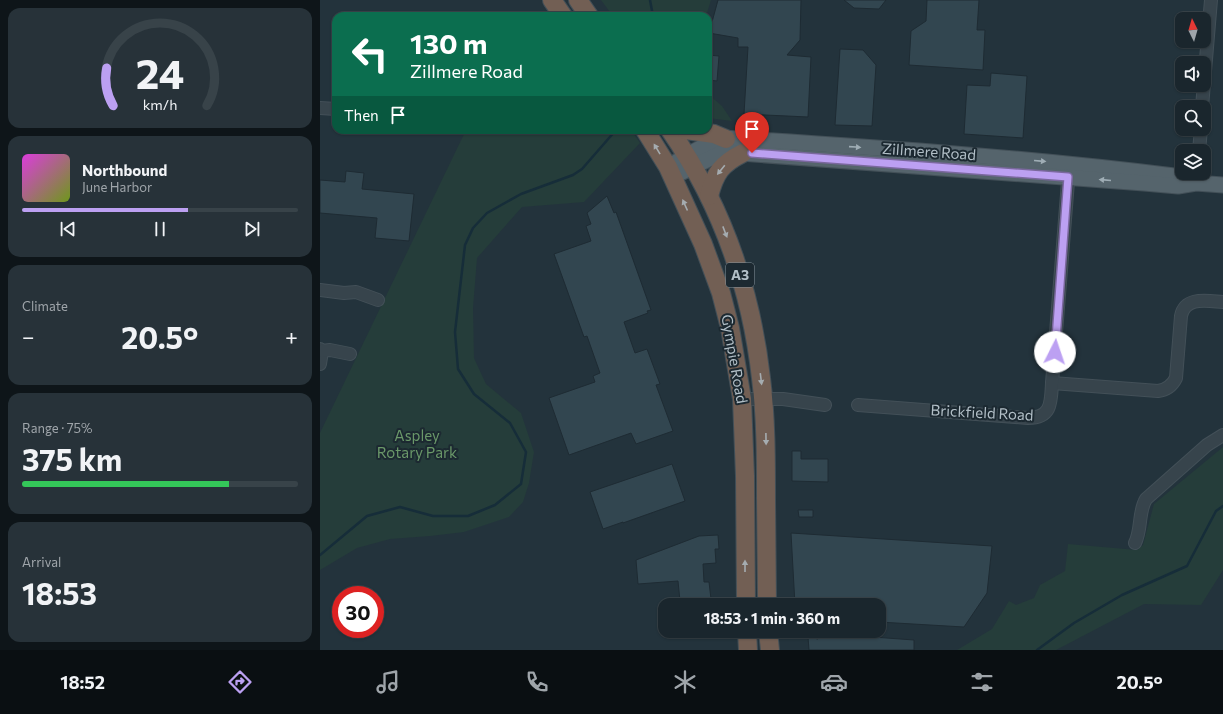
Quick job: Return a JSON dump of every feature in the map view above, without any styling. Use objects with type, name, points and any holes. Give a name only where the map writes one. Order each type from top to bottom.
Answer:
[{"type":"highway","points":[[545,0],[545,12]]},
{"type":"highway","points":[[552,0],[560,12]]},
{"type":"highway","name":"Gympie Road","points":[[647,134],[670,172],[703,244],[721,293],[730,328],[742,399],[746,598]]},
{"type":"highway","name":"Gympie Road","points":[[673,134],[691,161],[709,196],[728,239],[744,288],[755,337],[764,400],[765,420],[767,598]]},
{"type":"highway","points":[[712,134],[726,139]]},
{"type":"highway","points":[[709,196],[718,173],[729,161],[743,153]]},
{"type":"highway","points":[[747,638],[748,650]]},
{"type":"highway","points":[[769,638],[770,650]]},
{"type":"main road","name":"Zillmere Road","points":[[691,161],[705,146],[726,139],[741,139],[829,144],[1069,171]]},
{"type":"main road","name":"Zillmere Road","points":[[670,172],[691,161],[727,152],[1175,176]]},
{"type":"main road","name":"Zillmere Road","points":[[1204,180],[1223,185]]},
{"type":"street","points":[[1203,100],[1211,0]]},
{"type":"street","points":[[320,108],[332,109]]},
{"type":"street","name":"Brickfield Road","points":[[858,405],[1035,418],[1044,414],[1050,405],[1069,171]]},
{"type":"street","points":[[320,290],[356,292],[378,300]]},
{"type":"street","points":[[1052,383],[1158,391],[1167,389],[1172,385],[1176,378],[1181,316],[1184,308],[1187,304],[1195,301],[1223,302]]},
{"type":"street","points":[[321,355],[330,350],[350,354]]},
{"type":"street","points":[[742,399],[782,399],[825,405]]},
{"type":"street","points":[[1135,543],[1138,535],[1142,508],[1146,499],[1207,445],[1223,435]]},
{"type":"green space","points":[[601,0],[711,0],[707,12],[610,12]]},
{"type":"green space","points":[[712,97],[722,106],[732,121],[712,118]]},
{"type":"green space","name":"Aspley Rotary Park","points":[[464,134],[634,134],[640,143],[584,202],[522,207],[477,258],[473,308],[474,358],[486,384],[521,413],[534,452],[529,483],[523,502],[509,517],[464,532],[390,539],[357,548],[320,570],[320,433]]},
{"type":"green space","points":[[1223,447],[1223,570],[1201,605],[1144,604],[1056,650],[957,650],[992,629],[1009,601],[1016,605],[1034,598],[1040,585],[1065,571],[1068,544],[1137,550],[1143,545],[1154,504]]},
{"type":"building","points":[[718,0],[801,0],[800,40],[787,55],[811,57],[808,117],[744,114],[748,47],[738,47],[738,38],[712,34],[712,22]]},
{"type":"building","points":[[844,0],[886,0],[879,9],[854,8]]},
{"type":"building","points":[[927,0],[979,0],[977,30],[985,30],[983,70],[909,65],[911,31],[926,21]]},
{"type":"building","points":[[840,49],[863,50],[876,65],[872,126],[835,125]]},
{"type":"building","points":[[712,55],[719,56],[717,81],[712,80]]},
{"type":"building","points":[[991,73],[1027,76],[1023,138],[964,134],[967,85],[990,86]]},
{"type":"building","points":[[346,171],[364,173],[362,189],[414,194],[409,241],[375,238],[377,218],[320,213],[320,180],[345,182]]},
{"type":"building","points":[[607,196],[614,213],[616,212],[651,310],[647,311],[648,313],[624,322],[635,353],[647,349],[660,384],[656,385],[673,431],[636,444],[631,433],[569,455],[549,398],[595,382],[593,376],[600,373],[587,336],[584,337],[554,254],[591,241],[586,226],[591,224],[587,213]]},
{"type":"building","points":[[792,451],[801,451],[801,459],[828,459],[828,482],[792,481]]},
{"type":"building","points":[[672,464],[685,501],[603,529],[590,492]]},
{"type":"building","points":[[798,510],[813,510],[813,517],[799,517]]},
{"type":"building","points":[[791,533],[992,546],[987,593],[964,627],[886,622],[886,598],[795,598]]},
{"type":"building","points":[[718,535],[719,549],[715,549],[716,563],[703,564],[704,582],[709,582],[711,598],[680,598],[678,581],[638,584],[636,560],[699,536]]},
{"type":"building","points":[[808,638],[886,638],[914,640],[914,650],[809,650]]},
{"type":"waterway","points":[[650,0],[652,12]]},
{"type":"waterway","points":[[320,555],[367,516],[400,507],[433,516],[468,516],[495,505],[521,484],[526,452],[510,423],[474,394],[458,369],[455,332],[465,245],[473,228],[487,213],[521,194],[573,175],[582,169],[613,134]]},
{"type":"waterway","points":[[1037,650],[1074,623],[1122,595],[1187,566],[1216,511],[1223,506]]},
{"type":"route","points":[[752,153],[1068,177],[1055,352]]}]
